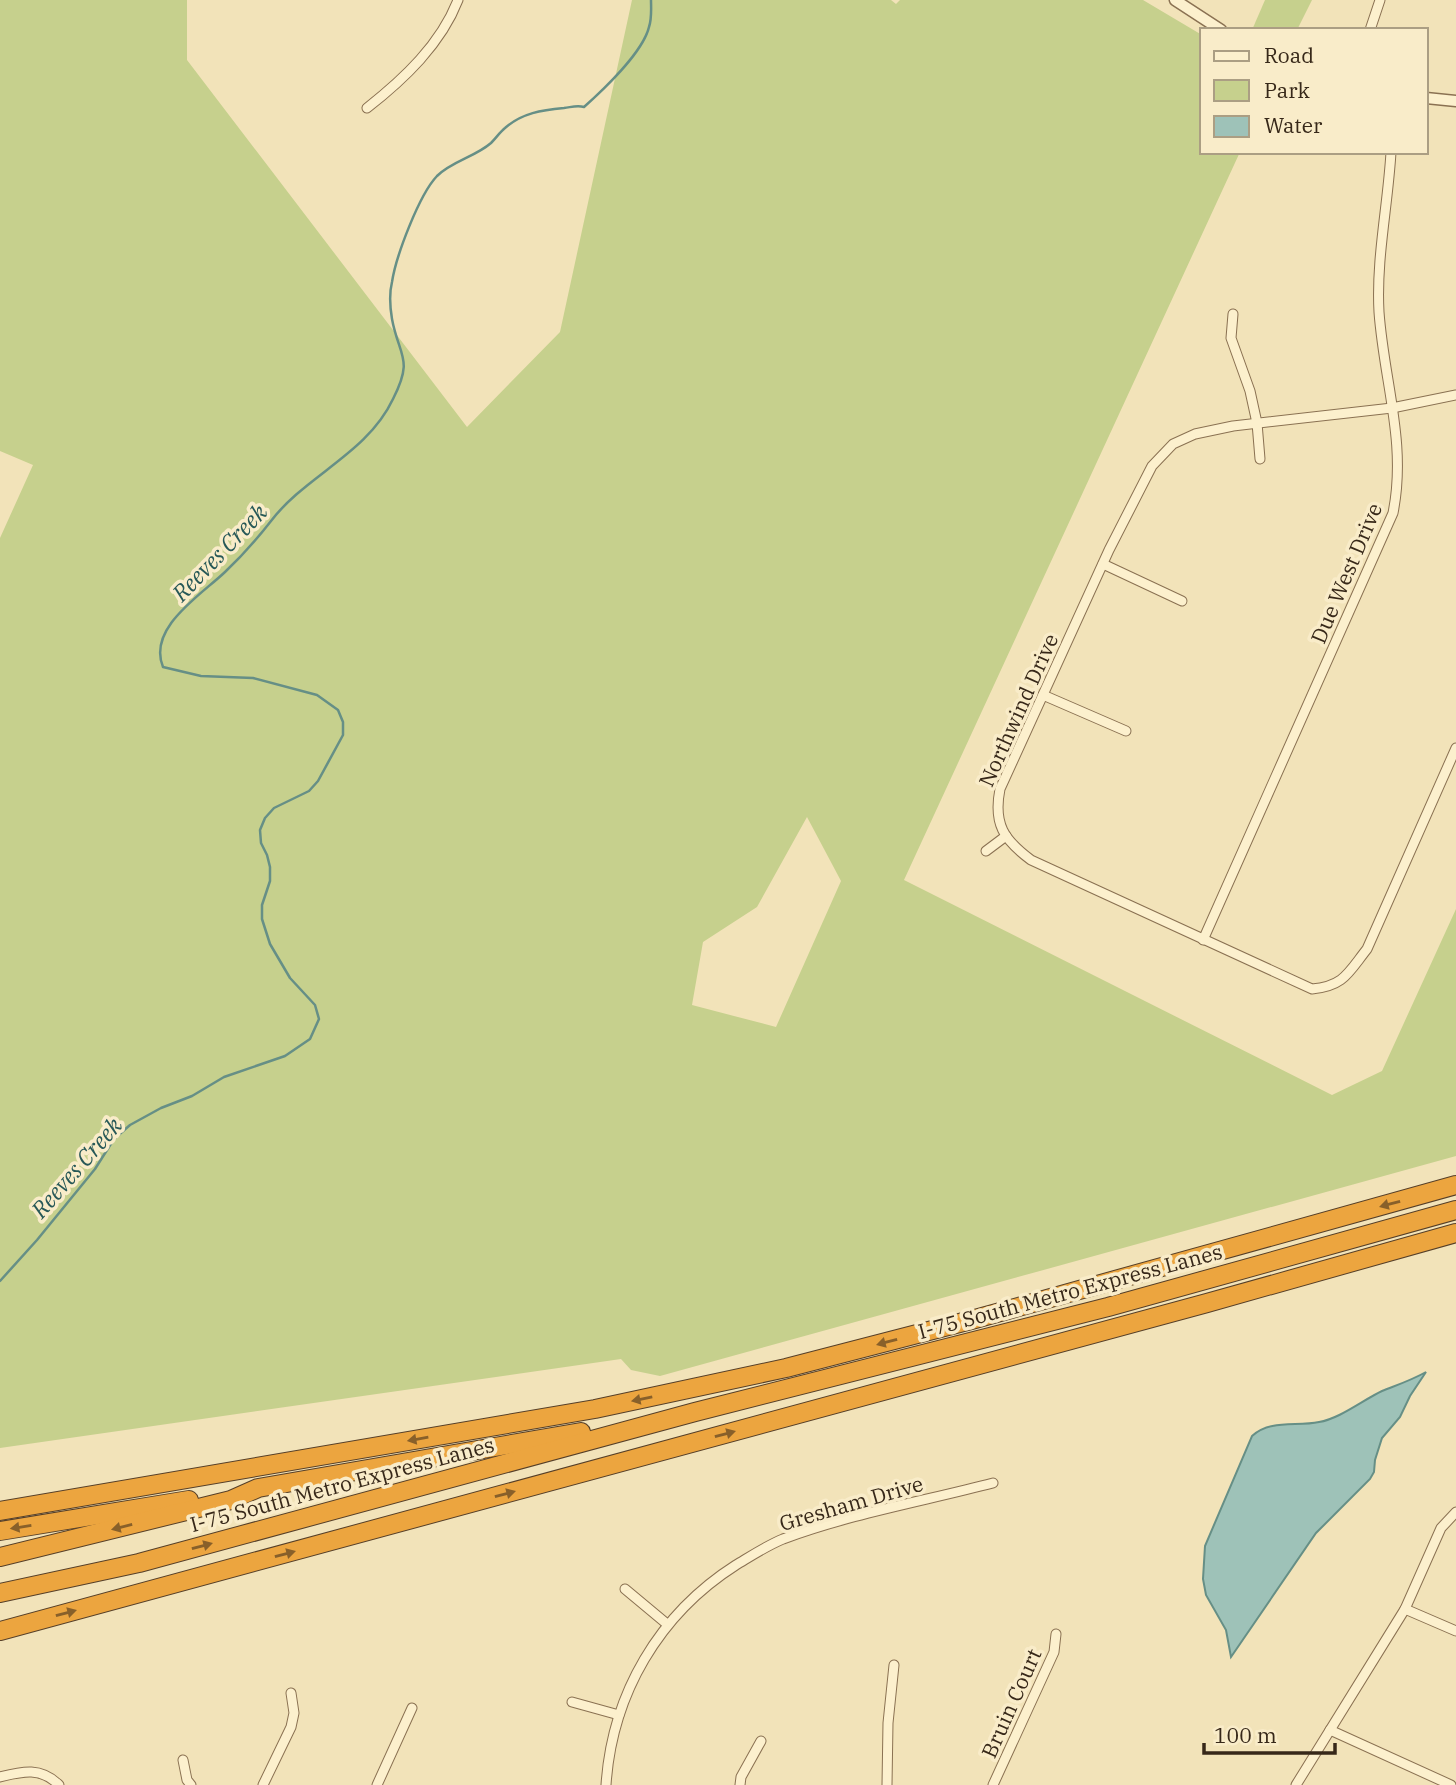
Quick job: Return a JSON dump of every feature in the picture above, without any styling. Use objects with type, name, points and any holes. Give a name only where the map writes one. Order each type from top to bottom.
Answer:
[{"type":"highway","points":[[0,1511],[595,1409],[786,1368],[975,1320],[1456,1185]]},
{"type":"highway","name":"I-75 South Metro Express Lanes","points":[[0,1593],[136,1563],[695,1412],[1108,1307],[1456,1210]]},
{"type":"highway","points":[[0,1631],[1456,1233]]},
{"type":"highway","name":"I-75 South Metro Express Lanes","points":[[0,1557],[231,1500],[258,1488],[695,1412]]},
{"type":"highway","points":[[0,1531],[258,1488]]},
{"type":"highway","points":[[0,1603],[136,1563]]},
{"type":"street","points":[[367,108],[431,47],[443,31],[458,0]]},
{"type":"street","points":[[1175,0],[1218,28]]},
{"type":"street","points":[[1371,28],[1380,0]]},
{"type":"street","points":[[1428,98],[1456,101]]},
{"type":"street","name":"Due West Drive","points":[[1203,940],[1392,513],[1398,485],[1398,444],[1379,309],[1391,154]]},
{"type":"street","points":[[1233,314],[1231,338],[1250,391],[1261,459]]},
{"type":"street","name":"Northwind Drive","points":[[1006,836],[996,808],[1000,789],[1102,564],[1152,466],[1172,444],[1195,434],[1392,408],[1456,395]]},
{"type":"street","points":[[1102,564],[1182,601]]},
{"type":"street","points":[[1043,695],[1126,731]]},
{"type":"street","points":[[986,850],[1006,836],[1013,846],[1031,860],[1203,940],[1312,989],[1331,987],[1347,975],[1367,949],[1456,748]]},
{"type":"street","name":"Gresham Drive","points":[[606,1785],[610,1746],[619,1715],[646,1656],[667,1624],[686,1603],[723,1573],[781,1540],[993,1483]]},
{"type":"street","points":[[1296,1785],[1405,1609],[1441,1528],[1456,1512]]},
{"type":"street","points":[[625,1589],[667,1624]]},
{"type":"street","points":[[1405,1609],[1456,1631]]},
{"type":"street","name":"Bruin Court","points":[[993,1785],[1054,1652],[1056,1634]]},
{"type":"street","points":[[887,1785],[888,1723],[894,1665]]},
{"type":"street","points":[[263,1785],[291,1727],[294,1713],[291,1693]]},
{"type":"street","points":[[572,1702],[619,1715]]},
{"type":"street","points":[[377,1785],[412,1708]]},
{"type":"street","points":[[1330,1730],[1451,1785]]},
{"type":"street","points":[[740,1785],[741,1776],[761,1741]]},
{"type":"street","points":[[183,1760],[187,1780],[191,1785]]},
{"type":"street","points":[[0,1777],[38,1771],[47,1774],[60,1785]]},
{"type":"green space","points":[[0,0],[187,0],[187,60],[467,427],[560,332],[632,0],[891,0],[896,4],[900,0],[1143,0],[1200,34],[1200,154],[1239,154],[904,880],[1332,1095],[1382,1071],[1456,909],[1456,1156],[660,1376],[631,1370],[621,1359],[0,1448],[0,538],[33,465],[0,451]],"holes":[[[807,817],[841,881],[776,1027],[692,1005],[703,942],[757,907]]]},
{"type":"green space","points":[[1265,0],[1312,0],[1298,28],[1253,28]]},
{"type":"water","points":[[1426,1372],[1400,1417],[1382,1438],[1370,1479],[1316,1533],[1231,1657],[1226,1630],[1206,1595],[1203,1579],[1205,1546],[1252,1436],[1275,1425],[1327,1420]]},
{"type":"waterway","name":"Reeves Creek","points":[[0,1281],[95,1169],[114,1139],[130,1125],[161,1108],[192,1096],[224,1077],[285,1056],[310,1039],[319,1019],[315,1005],[290,978],[270,944],[262,919],[262,905],[270,881],[270,867],[261,843],[260,830],[265,818],[274,808],[309,791],[318,781],[343,735],[343,722],[338,710],[317,695],[253,678],[201,676],[163,667],[160,653],[163,639],[179,613],[237,560],[285,505],[352,450],[382,418],[399,385],[404,366],[392,319],[390,300],[394,271],[409,226],[430,185],[443,171],[485,148],[518,119],[540,111],[584,107],[639,48],[650,24],[651,0]]}]
